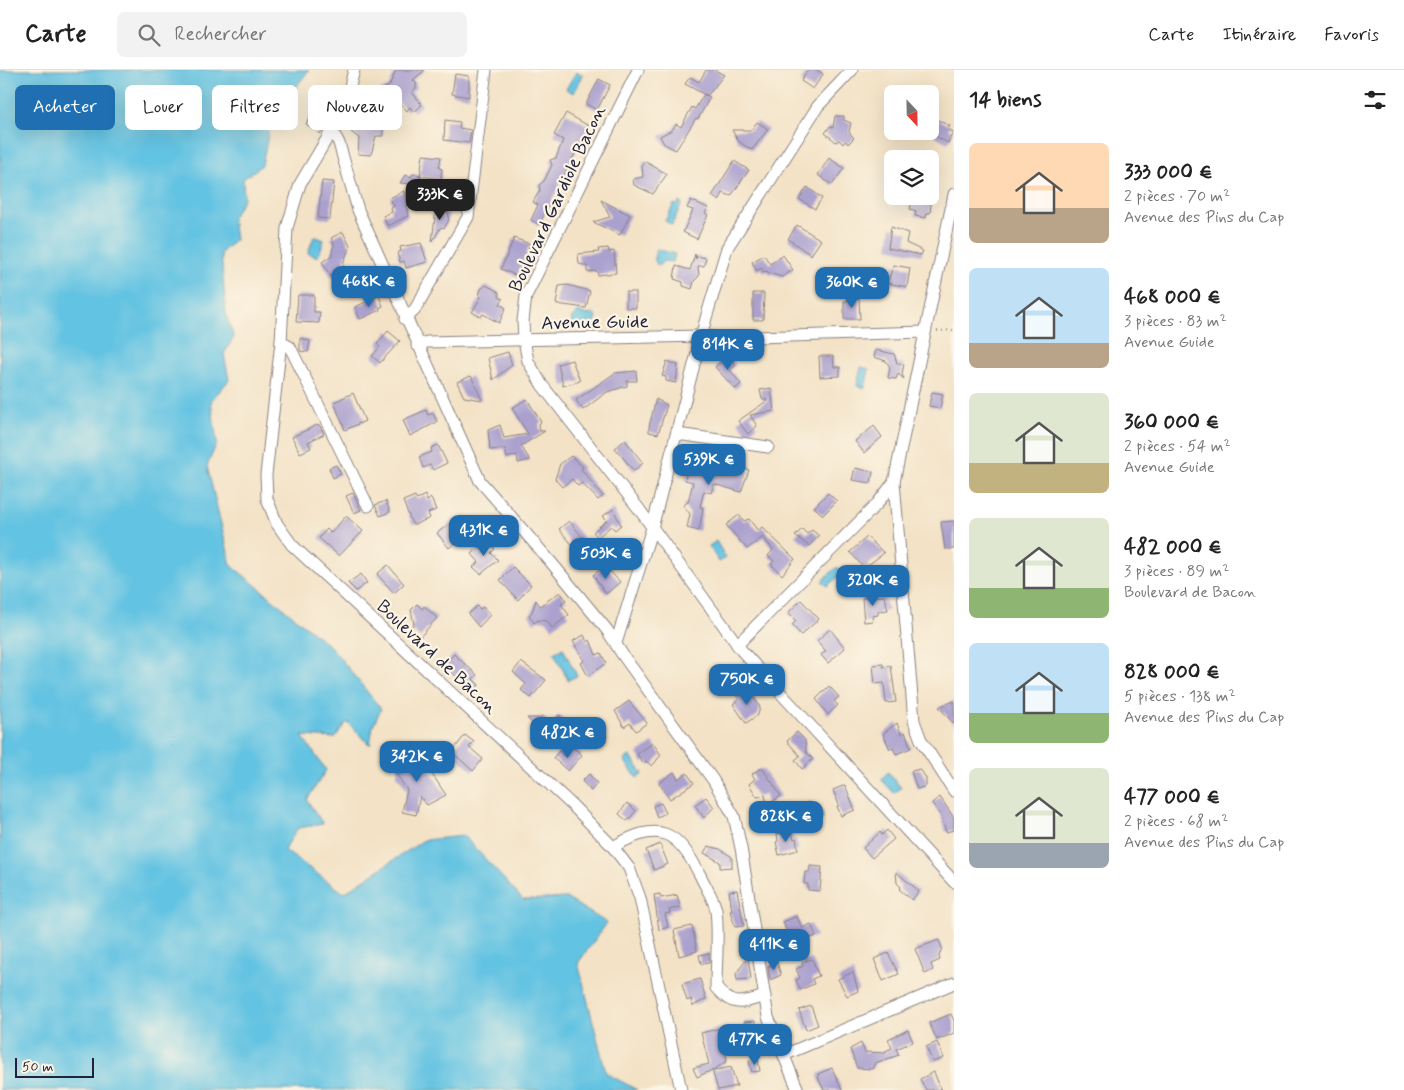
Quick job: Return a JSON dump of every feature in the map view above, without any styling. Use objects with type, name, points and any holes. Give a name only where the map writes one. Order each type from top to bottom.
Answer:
[{"type":"street","name":"Boulevard de Bacon","points":[[350,85],[354,70]]},
{"type":"street","points":[[405,319],[414,311],[468,218],[486,70]]},
{"type":"street","name":"Boulevard Gardiole Bacon","points":[[638,70],[526,296],[523,321],[528,361],[542,385],[652,528],[737,645],[954,882]]},
{"type":"street","points":[[616,643],[652,528],[727,248],[818,106],[852,70]]},
{"type":"street","name":"Boulevard de Bacon","points":[[332,130],[300,184],[287,228],[281,342],[266,475],[267,499],[277,524],[292,545],[418,660],[613,846],[629,868],[640,898],[680,1090]]},
{"type":"street","points":[[332,130],[340,143],[358,210],[405,319],[480,481],[550,561],[616,643],[713,780],[734,816],[768,1017],[798,1090]]},
{"type":"street","points":[[954,194],[894,482],[914,722],[921,740],[954,791]]},
{"type":"street","name":"Avenue Guide","points":[[417,345],[428,342],[702,336],[722,338],[925,332]]},
{"type":"street","points":[[281,342],[290,347],[368,506]]},
{"type":"street","points":[[677,434],[768,447]]},
{"type":"street","points":[[737,645],[876,504],[894,482]]},
{"type":"street","points":[[613,846],[632,836],[657,830],[672,837],[689,854],[716,909],[716,988],[727,1000],[740,1003],[765,996]]},
{"type":"street","points":[[784,1055],[954,983]]},
{"type":"path","points":[[925,332],[954,330]]},
{"type":"water","points":[[0,70],[309,70],[298,85],[212,85],[212,130],[269,130],[262,165],[243,179],[244,198],[232,218],[235,240],[221,253],[226,315],[234,337],[224,354],[229,380],[211,401],[217,443],[207,466],[231,565],[332,648],[381,709],[373,726],[370,745],[347,722],[335,738],[302,736],[326,770],[307,800],[323,824],[298,828],[284,850],[344,893],[424,840],[464,836],[523,900],[566,898],[607,923],[578,963],[606,1073],[637,1090],[0,1090]]},
{"type":"water","points":[[576,72],[583,75],[574,93],[566,89]]},
{"type":"water","points":[[679,202],[682,203],[672,225],[665,221],[674,204],[678,205]]},
{"type":"water","points":[[314,236],[324,240],[318,257],[308,253]]},
{"type":"water","points":[[656,249],[675,254],[673,262],[663,261],[660,265],[657,265],[654,258]]},
{"type":"water","points":[[579,312],[587,315],[593,314],[597,317],[595,322],[571,326],[572,317]]},
{"type":"water","points":[[861,367],[869,369],[865,388],[857,386]]},
{"type":"water","points":[[716,541],[726,558],[719,562],[709,546]]},
{"type":"water","points":[[837,567],[843,573],[827,586],[822,581]]},
{"type":"water","points":[[563,648],[577,676],[568,680],[554,653]]},
{"type":"water","points":[[630,756],[643,774],[637,778],[624,760]]},
{"type":"water","points":[[888,772],[901,788],[894,793],[881,779]]},
{"type":"water","points":[[810,802],[822,812],[823,819],[817,824],[804,806]]},
{"type":"building","points":[[396,70],[425,70],[413,80],[416,83],[416,88],[412,92],[422,105],[414,112],[410,107],[407,111],[402,106],[402,85],[389,85]]},
{"type":"building","points":[[706,70],[715,70],[724,75],[707,96],[685,84],[690,77],[699,82]]},
{"type":"building","points":[[808,70],[817,70],[823,74],[813,89],[801,81]]},
{"type":"building","points":[[455,74],[469,76],[469,97],[452,94]]},
{"type":"building","points":[[599,79],[610,85],[597,110],[586,104]]},
{"type":"building","points":[[704,94],[710,97],[698,119],[696,118],[676,150],[664,144],[660,136],[672,130],[676,124],[681,127],[692,107],[695,109]]},
{"type":"building","points":[[566,113],[589,126],[539,225],[531,220],[538,205],[533,202],[540,190],[539,185],[544,181],[552,165],[550,160],[556,158],[563,140],[554,135]]},
{"type":"building","points":[[835,116],[844,116],[844,120],[851,123],[849,132],[854,138],[848,144],[846,141],[843,144],[839,140],[836,142],[825,133],[830,126],[833,128]]},
{"type":"building","points":[[445,120],[460,122],[459,128],[471,130],[469,143],[444,140]]},
{"type":"building","points":[[939,120],[950,126],[948,129],[953,132],[948,143],[939,138]]},
{"type":"building","points":[[757,122],[768,129],[752,150],[738,141],[732,130],[751,130]]},
{"type":"building","points":[[352,130],[383,130],[383,136],[376,136],[371,155],[358,154],[359,138],[351,132]]},
{"type":"building","points":[[423,155],[441,157],[439,168],[442,169],[441,179],[420,176]]},
{"type":"building","points":[[829,158],[844,168],[832,185],[818,175]]},
{"type":"building","points":[[644,161],[667,174],[653,194],[634,185],[633,179],[643,177],[642,166]]},
{"type":"building","points":[[734,161],[749,170],[731,196],[723,193],[719,201],[712,196]]},
{"type":"building","points":[[412,174],[420,175],[420,179],[428,182],[427,185],[400,183],[405,175],[412,177]]},
{"type":"building","points":[[322,181],[334,182],[330,219],[318,218]]},
{"type":"building","points":[[807,187],[822,198],[815,209],[799,199]]},
{"type":"building","points":[[404,191],[408,216],[388,226],[383,216],[392,212],[391,208],[394,206],[390,198]]},
{"type":"building","points":[[601,200],[630,215],[620,235],[593,222],[610,217]]},
{"type":"building","points":[[691,200],[708,208],[705,213],[708,215],[697,239],[683,232],[693,210],[687,208]]},
{"type":"building","points":[[911,205],[931,205],[930,213],[927,213],[926,218],[915,216],[916,211],[910,209]]},
{"type":"building","points":[[436,208],[445,209],[445,212],[449,213],[448,222],[444,228],[441,227],[432,242]]},
{"type":"building","points":[[797,225],[821,240],[811,255],[788,239]]},
{"type":"building","points":[[891,227],[908,233],[906,243],[923,251],[921,255],[888,248]]},
{"type":"building","points":[[343,232],[350,246],[343,264],[347,272],[332,278],[322,262],[331,256],[334,244],[331,238]]},
{"type":"building","points":[[514,238],[530,244],[517,276],[501,269]]},
{"type":"building","points":[[421,243],[427,262],[406,268],[404,261],[400,262],[397,253],[401,251],[400,247]]},
{"type":"building","points":[[608,248],[609,252],[614,251],[616,273],[598,275],[597,271],[587,272],[587,266],[579,264],[578,254],[599,252],[598,249]]},
{"type":"building","points":[[695,254],[696,259],[697,256],[706,258],[704,266],[698,266],[699,276],[694,281],[692,289],[683,286],[683,282],[674,279],[676,266],[690,270]]},
{"type":"building","points":[[764,255],[770,264],[783,255],[793,270],[782,277],[767,271],[764,272],[761,268],[757,271],[752,262]]},
{"type":"building","points":[[894,265],[910,268],[907,287],[887,283]]},
{"type":"building","points":[[486,285],[499,292],[499,297],[503,299],[500,304],[506,308],[499,323],[483,314],[481,317],[472,312],[481,297],[479,295],[481,289]]},
{"type":"building","points":[[567,285],[590,291],[586,308],[556,304],[559,286]]},
{"type":"building","points":[[626,292],[636,292],[636,308],[626,308]]},
{"type":"building","points":[[753,293],[764,293],[763,320],[753,320]]},
{"type":"building","points":[[298,295],[314,295],[314,312],[320,312],[319,323],[296,322]]},
{"type":"building","points":[[379,296],[383,306],[379,308],[380,310],[360,319],[355,307]]},
{"type":"building","points":[[848,298],[859,298],[860,319],[844,319],[844,301],[848,301]]},
{"type":"building","points":[[388,331],[400,341],[380,363],[372,356],[380,347],[377,344]]},
{"type":"building","points":[[300,338],[310,341],[308,352],[300,351]]},
{"type":"building","points":[[876,350],[894,354],[897,363],[904,364],[902,374],[904,379],[898,374],[896,379],[888,378],[890,367],[886,361],[874,357]]},
{"type":"building","points":[[508,352],[512,365],[493,380],[488,358]]},
{"type":"building","points":[[728,355],[736,365],[730,370],[741,384],[735,389],[715,367]]},
{"type":"building","points":[[819,356],[833,356],[834,367],[840,367],[840,376],[820,377]]},
{"type":"building","points":[[572,360],[580,381],[563,386],[558,364]]},
{"type":"building","points":[[667,361],[678,365],[676,383],[666,381],[666,377],[662,376]]},
{"type":"building","points":[[636,371],[637,381],[627,381],[627,386],[607,392],[583,410],[576,400],[615,373]]},
{"type":"building","points":[[471,376],[482,400],[464,397],[457,382]]},
{"type":"building","points":[[771,388],[774,411],[750,415],[757,426],[748,434],[738,421],[768,400],[762,399],[760,390]]},
{"type":"building","points":[[932,392],[943,394],[940,408],[929,406]]},
{"type":"building","points":[[353,393],[365,421],[345,430],[334,402]]},
{"type":"building","points":[[527,399],[541,422],[539,424],[540,431],[545,431],[521,446],[530,460],[518,463],[517,455],[507,458],[505,449],[490,450],[488,430],[500,425],[504,438],[528,434],[512,408]]},
{"type":"building","points":[[656,399],[667,405],[658,434],[649,432]]},
{"type":"building","points":[[426,410],[428,415],[433,413],[437,422],[410,436],[403,420]]},
{"type":"building","points":[[317,425],[320,426],[324,434],[308,442],[311,448],[300,453],[292,437]]},
{"type":"building","points":[[874,426],[882,437],[864,453],[855,441]]},
{"type":"building","points":[[625,440],[643,463],[634,471],[615,448]]},
{"type":"building","points":[[438,445],[447,463],[433,470],[430,465],[423,468],[419,457],[432,452],[431,448]]},
{"type":"building","points":[[571,456],[583,467],[581,469],[603,496],[598,500],[582,483],[578,486],[572,479],[562,487],[555,479],[560,464]]},
{"type":"building","points":[[694,461],[703,464],[704,461],[739,473],[741,467],[749,470],[741,492],[714,484],[711,493],[704,491],[700,507],[703,508],[699,531],[687,528],[690,514],[683,505],[688,502],[693,482],[685,480],[687,471],[689,466],[692,467]]},
{"type":"building","points":[[336,465],[341,474],[333,478],[329,468]]},
{"type":"building","points":[[855,468],[873,472],[871,483],[852,480]]},
{"type":"building","points":[[353,493],[361,510],[354,513],[346,496]]},
{"type":"building","points":[[828,493],[837,501],[823,515],[814,507]]},
{"type":"building","points":[[425,495],[427,501],[431,498],[436,510],[428,513],[430,518],[412,524],[403,501],[415,496],[417,499]]},
{"type":"building","points":[[386,501],[390,512],[380,516],[375,505]]},
{"type":"building","points":[[613,509],[621,525],[615,530],[611,526],[598,537],[593,532],[607,520],[603,516]]},
{"type":"building","points":[[739,515],[744,521],[749,519],[758,531],[762,527],[795,559],[782,575],[771,564],[774,561],[768,556],[773,550],[763,537],[747,549],[726,525]]},
{"type":"building","points":[[346,516],[363,531],[339,556],[319,538],[327,529],[331,533]]},
{"type":"building","points":[[456,519],[467,533],[449,548],[437,533]]},
{"type":"building","points":[[569,521],[585,540],[575,548],[559,529]]},
{"type":"building","points":[[954,521],[954,549],[945,549],[941,522]]},
{"type":"building","points":[[802,529],[807,534],[812,530],[819,536],[809,546],[795,536]]},
{"type":"building","points":[[867,537],[884,553],[864,568],[850,552]]},
{"type":"building","points":[[486,540],[495,549],[491,553],[498,560],[481,574],[473,567],[479,562],[472,554]]},
{"type":"building","points":[[388,565],[404,584],[394,593],[377,574]]},
{"type":"building","points":[[605,566],[620,582],[606,594],[593,575]]},
{"type":"building","points":[[513,567],[531,585],[518,600],[500,580]]},
{"type":"building","points":[[361,574],[367,583],[356,591],[348,583]]},
{"type":"building","points":[[560,592],[566,600],[561,604],[569,615],[552,628],[547,621],[538,620],[534,623],[529,615],[536,600],[540,606]]},
{"type":"building","points":[[884,596],[888,610],[878,611],[878,615],[872,616],[873,621],[864,622],[862,598]]},
{"type":"building","points":[[801,600],[819,619],[801,635],[792,625],[796,621],[788,613]]},
{"type":"building","points":[[417,604],[422,609],[424,606],[437,618],[420,637],[411,628],[414,624],[411,610]]},
{"type":"building","points":[[477,606],[480,609],[483,607],[490,615],[479,627],[468,614]]},
{"type":"building","points":[[830,629],[845,648],[828,663],[821,655],[826,651],[817,641]]},
{"type":"building","points":[[584,635],[587,642],[590,640],[596,655],[601,653],[606,663],[588,676],[581,663],[584,661],[573,641]]},
{"type":"building","points":[[454,654],[477,675],[473,679],[479,685],[473,692],[444,665]]},
{"type":"building","points":[[521,662],[546,680],[531,698],[521,690],[526,684],[513,672]]},
{"type":"building","points":[[883,664],[883,667],[891,666],[896,702],[886,703],[884,683],[875,684],[873,665]]},
{"type":"building","points":[[829,686],[839,697],[834,701],[838,705],[828,715],[816,699]]},
{"type":"building","points":[[743,690],[747,696],[751,693],[760,707],[758,715],[746,723],[733,704],[739,699],[736,695]]},
{"type":"building","points":[[629,701],[647,723],[636,731],[630,723],[624,727],[615,711]]},
{"type":"building","points":[[954,701],[954,724],[939,707]]},
{"type":"building","points":[[559,715],[565,721],[546,743],[535,733],[538,730],[527,718],[540,718],[542,716],[551,724]]},
{"type":"building","points":[[897,723],[901,734],[905,732],[911,748],[896,754],[893,748],[890,749],[883,734]]},
{"type":"building","points":[[797,732],[805,740],[806,752],[813,759],[802,769],[795,760],[800,756],[787,741]]},
{"type":"building","points":[[465,735],[474,742],[469,747],[483,759],[473,771],[452,752]]},
{"type":"building","points":[[653,743],[661,755],[652,766],[646,761],[643,763],[637,754]]},
{"type":"building","points":[[400,747],[412,750],[408,768],[422,759],[446,795],[427,805],[420,796],[416,815],[402,812],[407,790],[397,775]]},
{"type":"building","points":[[573,747],[582,755],[568,771],[553,758],[559,751],[564,756]]},
{"type":"building","points":[[759,769],[763,769],[781,796],[767,805],[765,795],[757,797],[749,784],[755,779],[752,774]]},
{"type":"building","points":[[920,769],[926,778],[926,786],[917,789],[911,771]]},
{"type":"building","points":[[674,772],[678,779],[687,773],[694,783],[670,799],[659,783]]},
{"type":"building","points":[[589,774],[597,783],[591,791],[582,781]]},
{"type":"building","points":[[845,785],[855,810],[841,816],[833,790]]},
{"type":"building","points":[[706,797],[714,807],[704,818],[695,805]]},
{"type":"building","points":[[940,797],[954,818],[954,830],[946,832],[941,816],[932,803]]},
{"type":"building","points":[[627,803],[636,811],[627,821],[619,814]]},
{"type":"building","points":[[661,803],[666,813],[657,817],[653,806]]},
{"type":"building","points":[[887,830],[894,839],[872,858],[863,848],[880,832],[882,835]]},
{"type":"building","points":[[792,832],[794,839],[796,838],[798,850],[779,855],[776,842],[778,841],[777,834]]},
{"type":"building","points":[[660,844],[668,864],[654,870],[646,850]]},
{"type":"building","points":[[708,846],[720,849],[732,857],[732,867],[720,868],[720,862],[704,853]]},
{"type":"building","points":[[810,866],[822,867],[820,891],[808,890],[808,884],[804,884],[805,872],[809,872]]},
{"type":"building","points":[[896,872],[919,891],[912,900],[899,889],[901,887],[897,883]]},
{"type":"building","points":[[737,890],[744,926],[735,927],[730,911],[732,911],[729,891]]},
{"type":"building","points":[[660,894],[661,898],[677,895],[680,907],[669,910],[670,913],[665,914],[668,927],[659,930],[654,895]]},
{"type":"building","points":[[797,916],[802,928],[811,924],[816,936],[795,944],[793,940],[790,941],[783,922]]},
{"type":"building","points":[[692,926],[697,951],[679,956],[674,930]]},
{"type":"building","points":[[939,940],[942,948],[939,956],[940,960],[931,964],[933,970],[925,974],[915,949]]},
{"type":"building","points":[[709,953],[709,963],[701,964],[699,955]]},
{"type":"building","points":[[888,953],[899,974],[883,981],[874,959]]},
{"type":"building","points":[[748,957],[751,979],[737,980],[736,974]]},
{"type":"building","points":[[812,959],[819,976],[812,979],[814,984],[800,990],[796,980],[800,978],[796,969],[803,966],[802,962]]},
{"type":"building","points":[[777,963],[781,975],[770,980],[768,966]]},
{"type":"building","points":[[853,972],[858,991],[847,996],[838,979]]},
{"type":"building","points":[[700,979],[706,999],[693,1006],[691,999],[687,1001],[682,984]]},
{"type":"building","points":[[811,1006],[818,1025],[806,1030],[799,1010]]},
{"type":"building","points":[[951,1014],[954,1021],[954,1033],[937,1040],[929,1023]]},
{"type":"building","points":[[755,1021],[754,1029],[760,1040],[752,1046],[744,1032],[744,1022]]},
{"type":"building","points":[[721,1028],[727,1061],[712,1071],[697,1077],[693,1068],[709,1064],[701,1033]]},
{"type":"building","points":[[908,1030],[913,1042],[896,1049],[899,1055],[875,1063],[872,1069],[857,1068],[850,1049],[861,1043],[865,1052],[886,1053],[885,1051],[892,1048],[888,1039]]},
{"type":"building","points":[[937,1042],[944,1058],[933,1062],[926,1047]]},
{"type":"building","points":[[758,1059],[760,1071],[752,1072],[749,1061]]},
{"type":"building","points":[[731,1067],[737,1086],[718,1090],[712,1071]]},
{"type":"building","points":[[832,1068],[842,1090],[824,1090],[819,1080],[818,1074]]},
{"type":"building","points":[[934,1072],[941,1090],[926,1090],[920,1079]]}]
